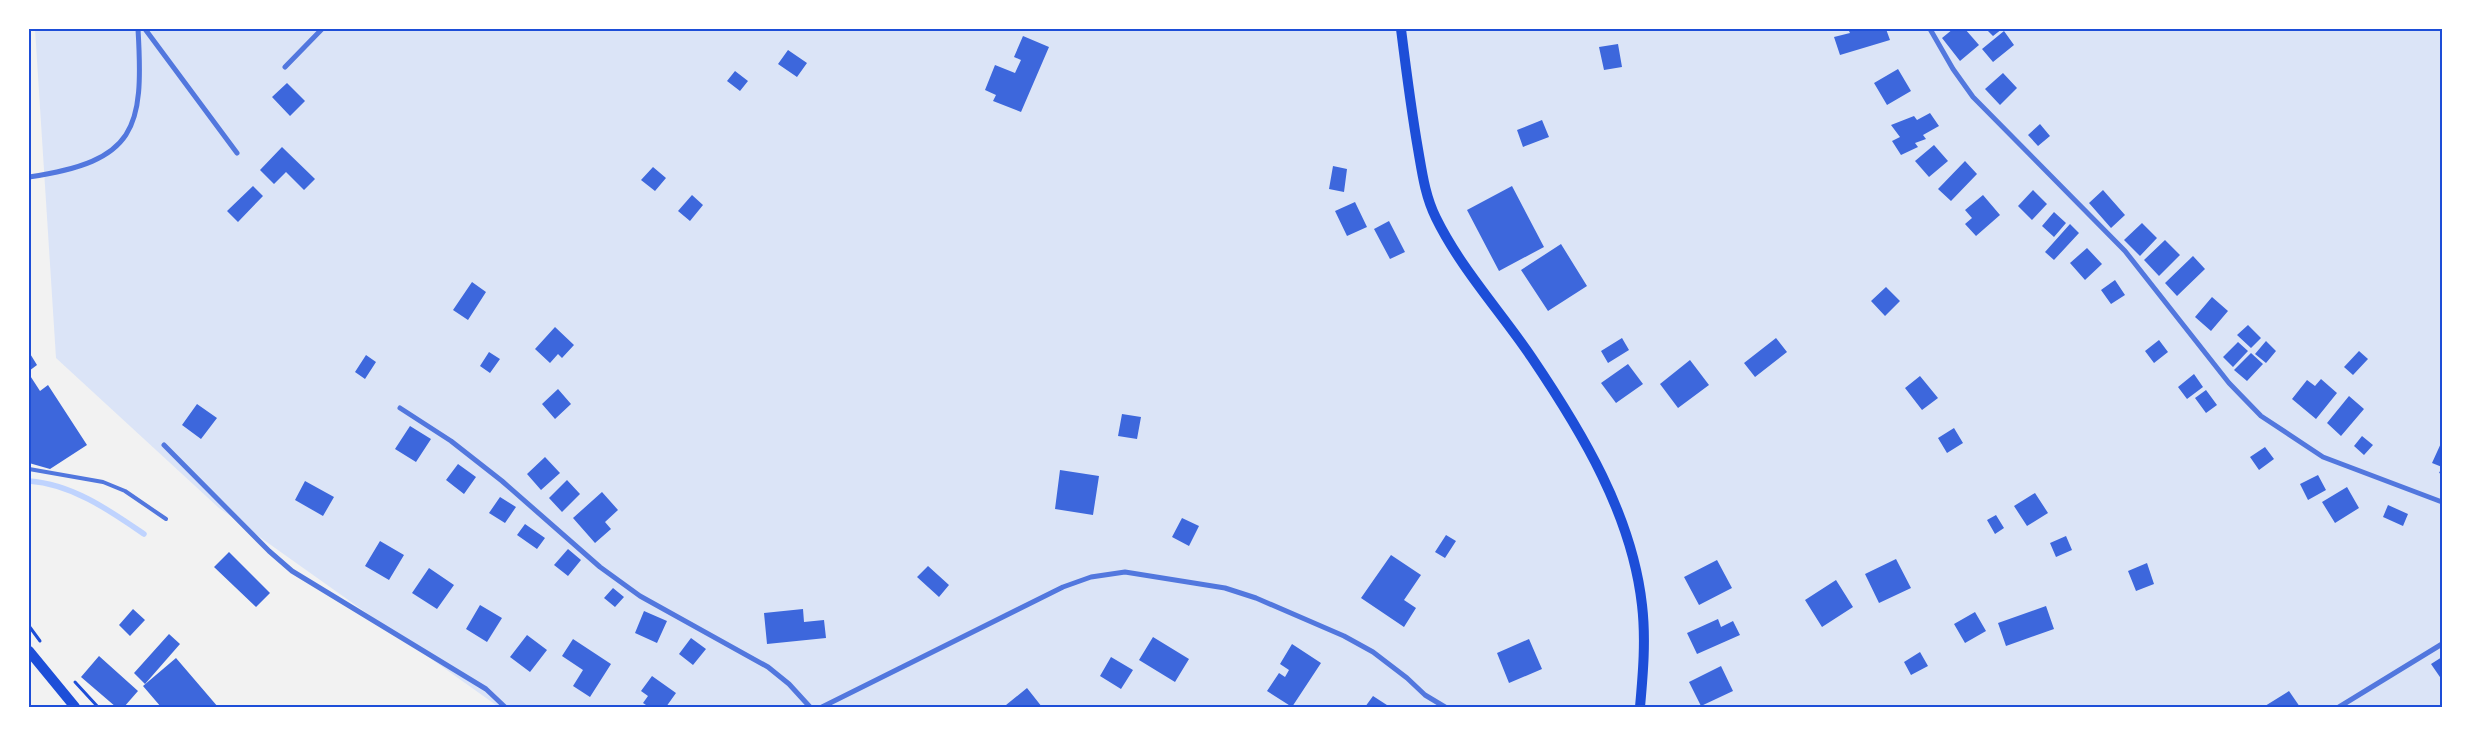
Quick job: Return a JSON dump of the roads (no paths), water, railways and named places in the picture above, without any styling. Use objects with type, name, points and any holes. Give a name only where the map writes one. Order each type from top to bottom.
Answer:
[{"type":"main road","points":[[1401,29],[1424,184],[1435,216],[1467,268],[1532,358],[1572,421],[1602,478],[1622,525],[1635,570],[1642,605],[1643,668],[1640,707]]},
{"type":"main road","points":[[29,651],[75,707]]},
{"type":"street","points":[[29,177],[65,172],[88,164],[106,155],[119,144],[131,128],[137,112],[139,94],[138,29]]},
{"type":"street","points":[[145,29],[237,153]]},
{"type":"street","points":[[286,67],[322,29]]},
{"type":"street","points":[[1930,29],[1952,68],[1974,97],[2125,251],[2249,405],[2295,440],[2323,456],[2442,502]]},
{"type":"street","points":[[400,408],[450,441],[502,482],[600,567],[640,596],[768,667],[789,684],[810,707]]},
{"type":"street","points":[[164,445],[268,551],[292,571],[486,689],[505,707]]},
{"type":"street","points":[[822,707],[930,655],[1063,587],[1091,577],[1125,572],[1225,588],[1256,598],[1344,636],[1373,652],[1407,678],[1425,695],[1444,707]]},
{"type":"street","points":[[2339,707],[2442,644]]},
{"type":"lane","points":[[29,469],[103,482],[125,490],[166,519]]},
{"type":"waterway","points":[[29,481],[45,483],[75,493],[104,507],[144,534]]}]
